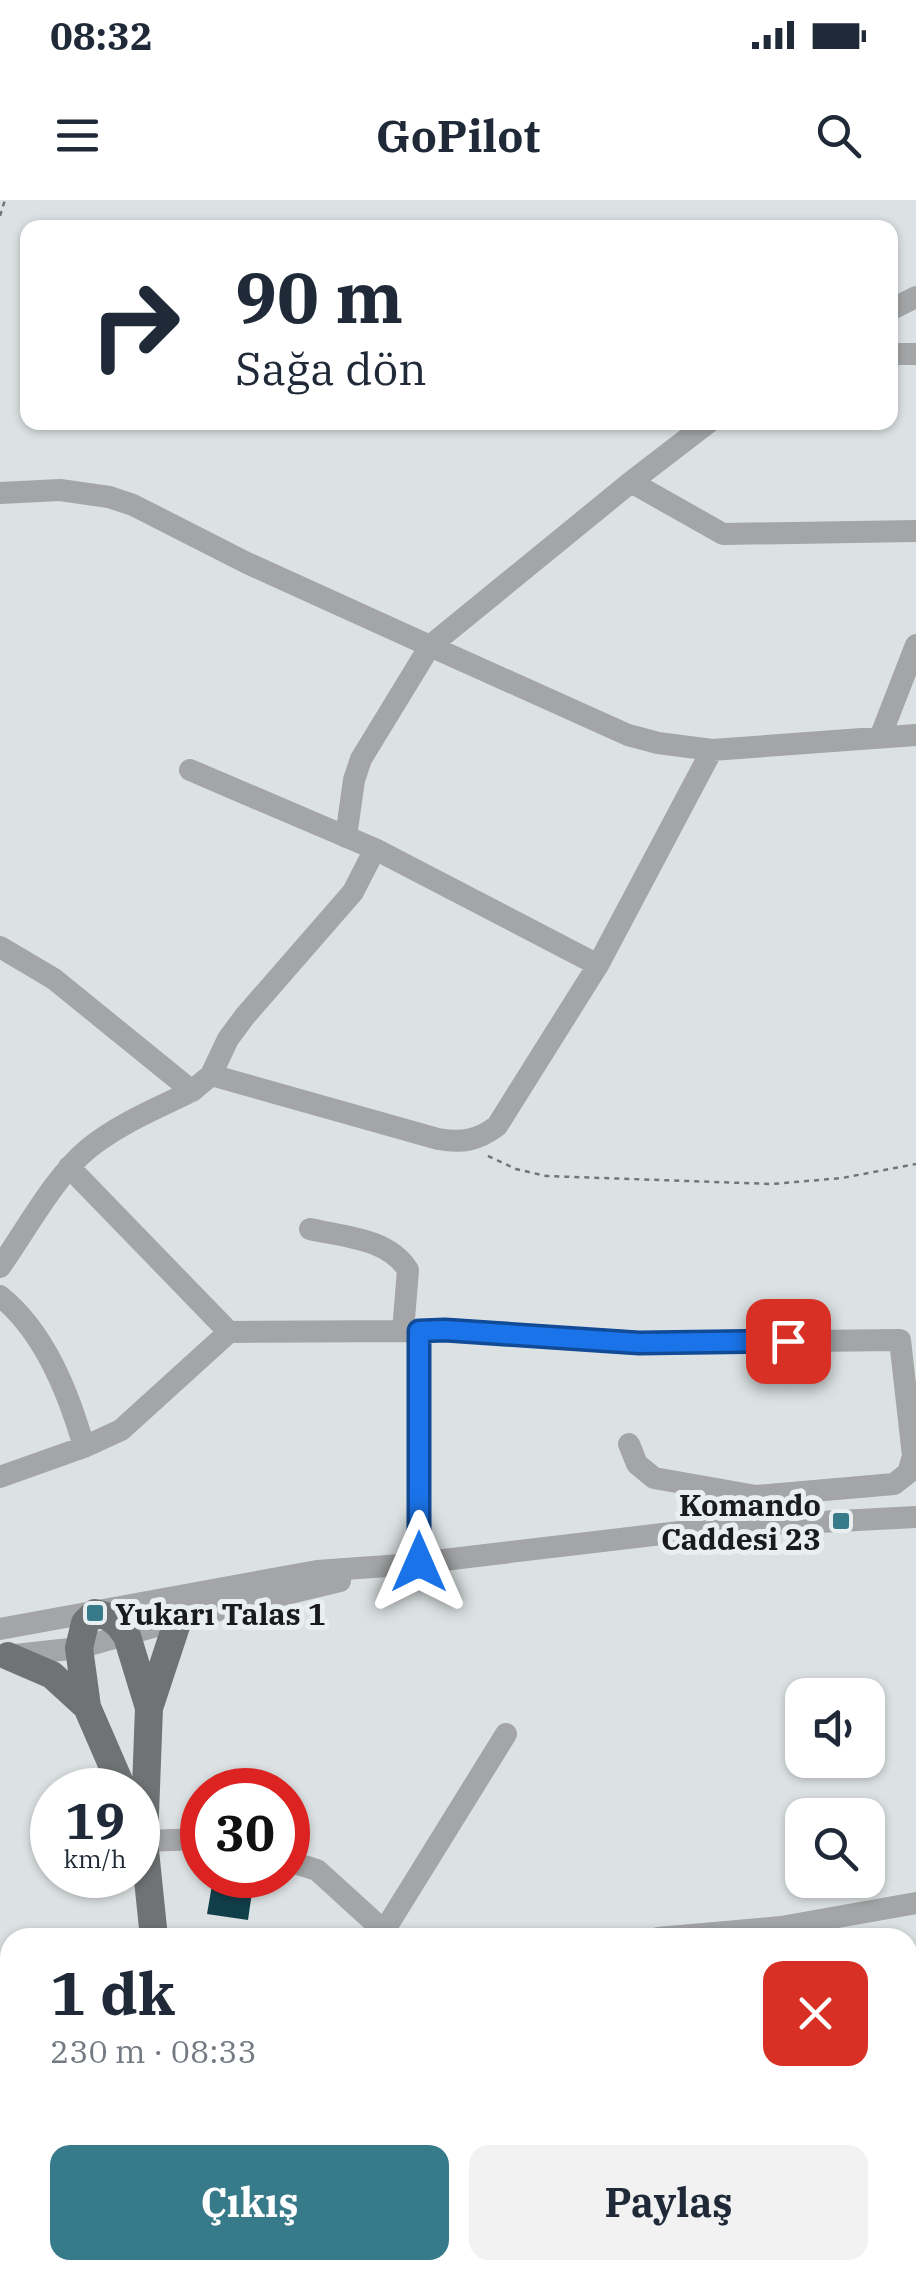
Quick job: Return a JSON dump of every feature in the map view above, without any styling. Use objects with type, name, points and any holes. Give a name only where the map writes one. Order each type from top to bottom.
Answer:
[{"type":"main road","points":[[113,1768],[87,1707],[78,1648],[85,1623],[95,1613],[109,1616],[127,1636],[149,1708]]},
{"type":"main road","points":[[145,1768],[149,1708],[178,1620]]},
{"type":"main road","points":[[3,1647],[52,1675],[87,1707]]},
{"type":"main road","points":[[149,1898],[153,1928]]},
{"type":"street","points":[[346,837],[361,759],[430,646],[699,430]]},
{"type":"street","points":[[631,482],[723,534],[916,531]]},
{"type":"street","points":[[0,492],[60,490],[134,505],[248,563],[430,646],[628,734],[658,743],[712,750],[916,734]]},
{"type":"street","points":[[881,736],[916,644]]},
{"type":"street","points":[[211,1075],[438,1138],[456,1142],[484,1136],[497,1126],[598,965],[712,750]]},
{"type":"street","points":[[190,770],[375,849],[598,965]]},
{"type":"street","points":[[0,1267],[69,1167],[104,1137],[192,1091],[211,1075],[244,1016],[353,892],[375,849]]},
{"type":"street","points":[[0,947],[54,980],[192,1091]]},
{"type":"street","points":[[69,1167],[230,1332]]},
{"type":"street","points":[[310,1230],[381,1246],[396,1254],[408,1270],[410,1564]]},
{"type":"street","points":[[0,1296],[27,1325],[55,1370],[84,1447]]},
{"type":"street","points":[[0,1476],[120,1430],[230,1332],[445,1330],[639,1343],[908,1339],[913,1456],[908,1473],[894,1484],[756,1496],[654,1478],[636,1464],[629,1444]]},
{"type":"street","points":[[3,1647],[95,1613],[317,1571],[410,1564],[721,1527],[916,1518]]},
{"type":"street","points":[[3,1647],[78,1648],[410,1564]]},
{"type":"street","points":[[389,1928],[506,1734]]},
{"type":"street","points":[[310,1868],[379,1928]]},
{"type":"street","points":[[769,1928],[916,1903]]},
{"type":"path","points":[[0,216],[5,200]]},
{"type":"path","points":[[470,1141],[477,1150],[504,1164],[546,1176],[772,1184],[842,1178],[916,1164]]},
{"type":"building","points":[[210,1898],[251,1898],[248,1920],[207,1914]]},
{"type":"place","name":"Komando Caddesi 23","points":[[841,1521]]},
{"type":"place","name":"Yukarı Talas 1","points":[[95,1613]]},
{"type":"route","points":[[419,1562],[419,1331],[639,1343],[788,1341]]}]
